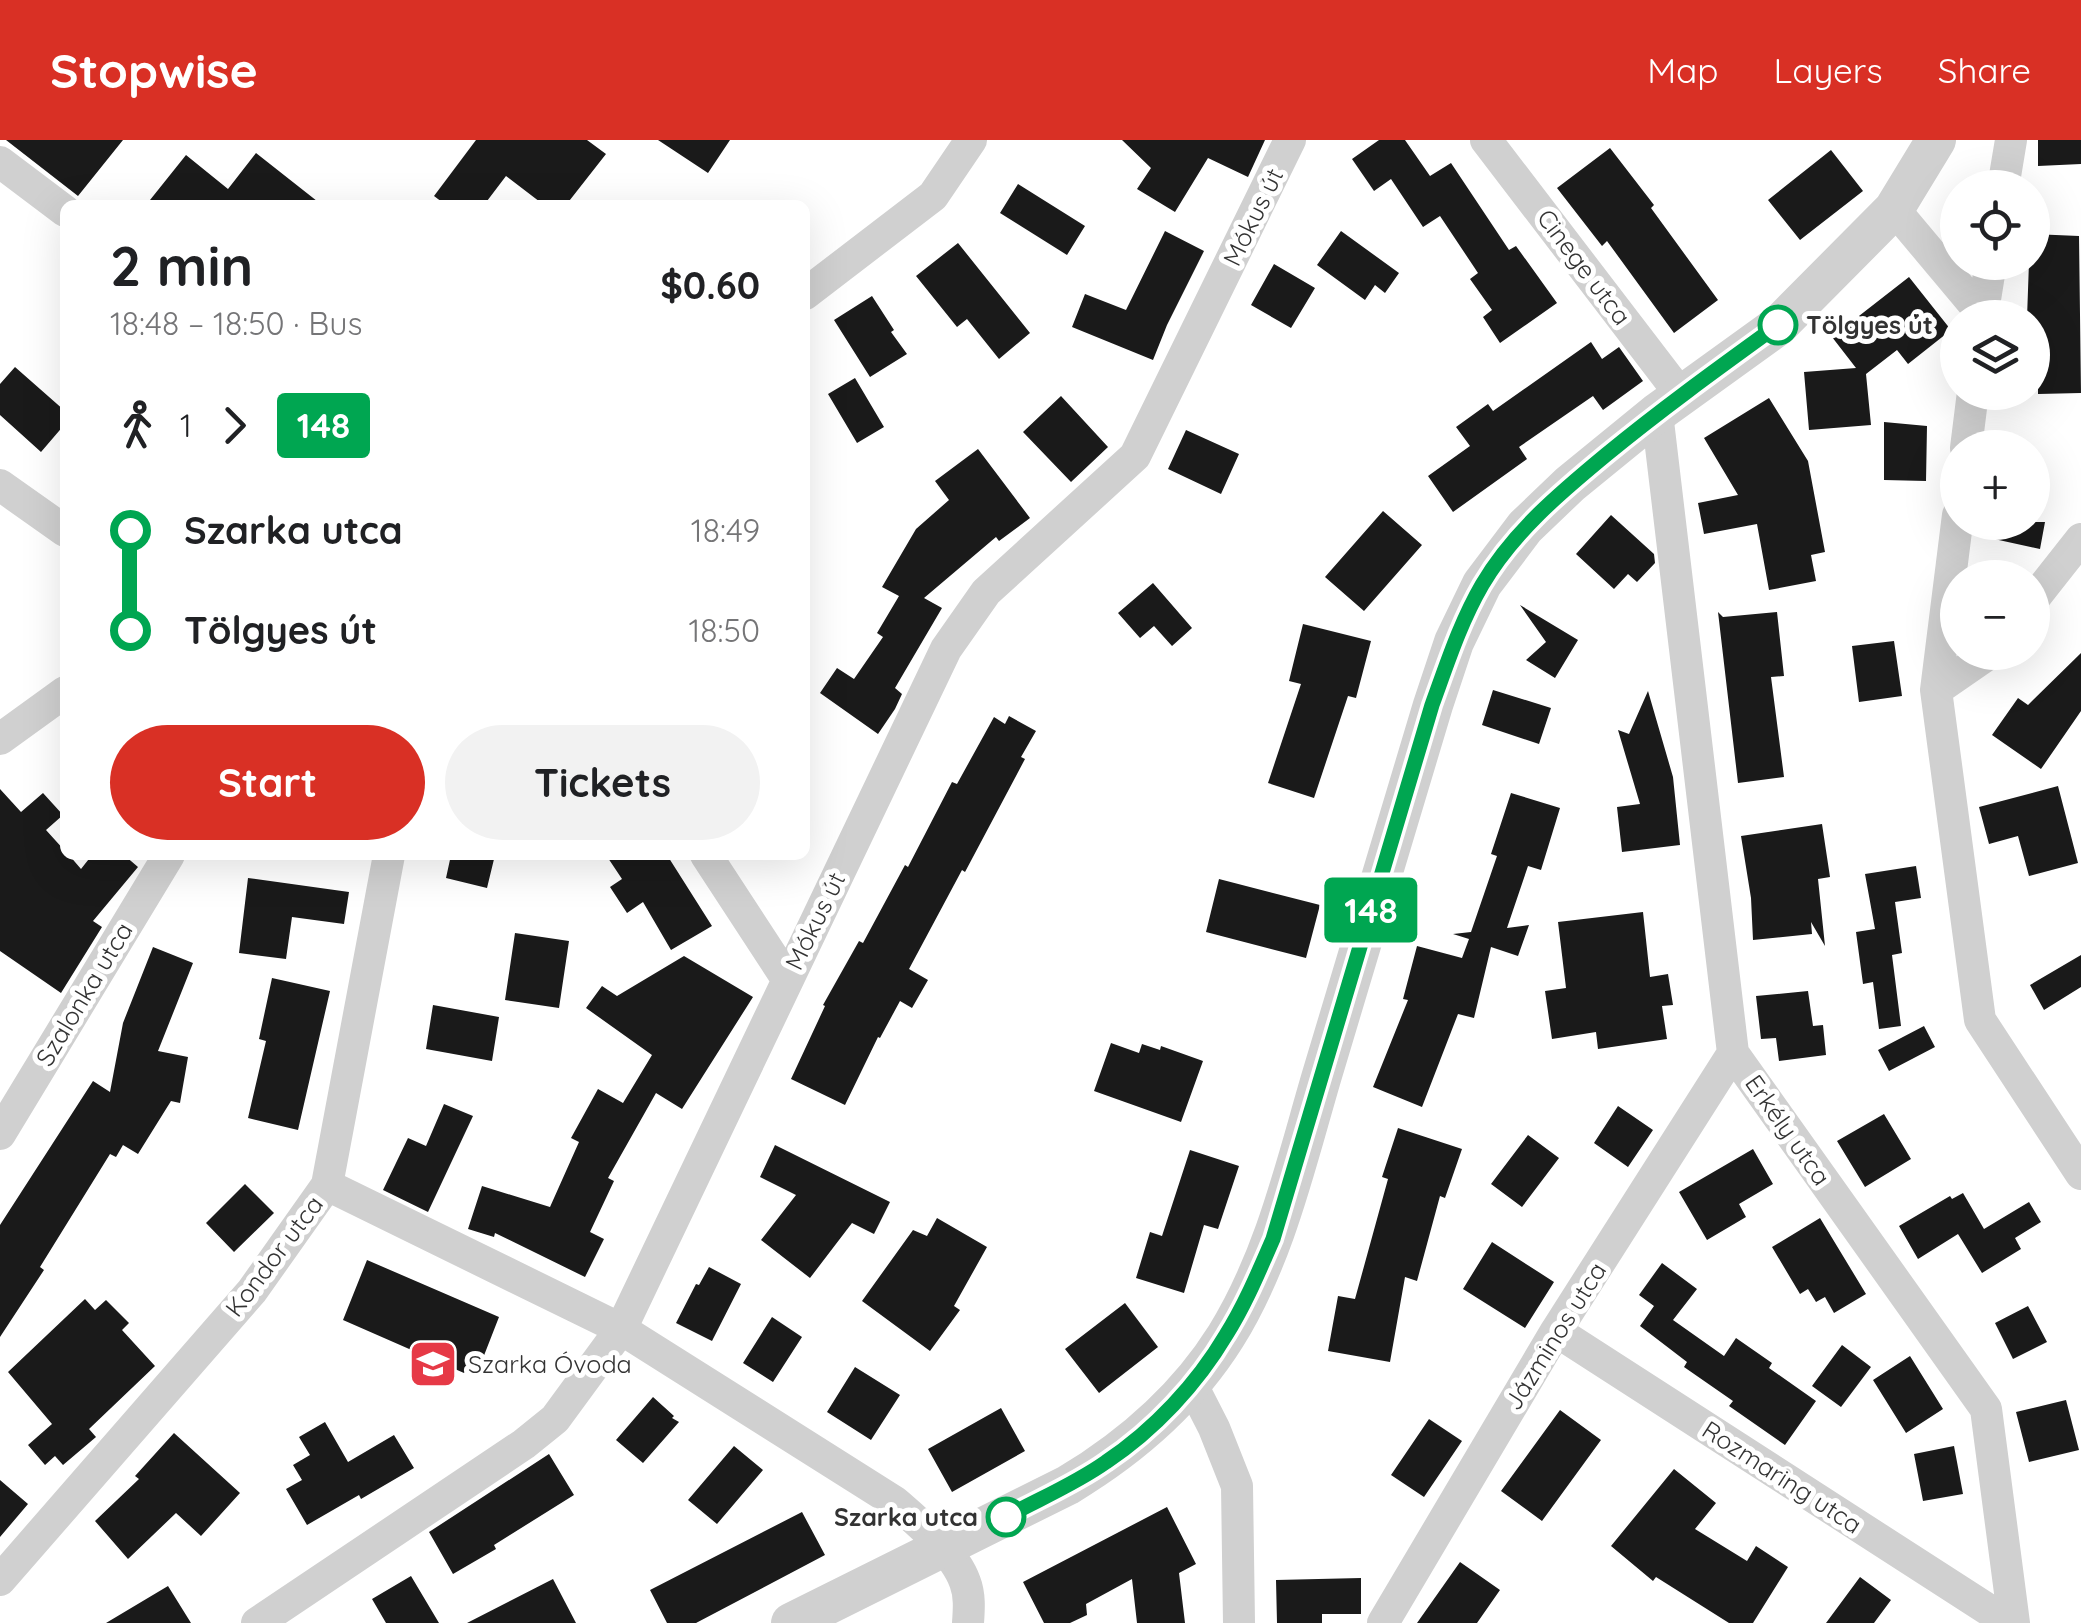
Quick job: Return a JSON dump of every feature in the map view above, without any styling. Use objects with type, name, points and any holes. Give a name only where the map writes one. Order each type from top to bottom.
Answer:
[{"type":"street","points":[[810,290],[932,196],[971,140]]},
{"type":"street","name":"Mókus út","points":[[256,1623],[524,1444],[555,1418],[621,1330],[946,649],[986,592],[1135,456],[1290,140]]},
{"type":"street","name":"Cinege utca","points":[[1486,140],[1669,404]]},
{"type":"street","points":[[791,1623],[1068,1485],[1108,1461],[1149,1428],[1192,1385],[1226,1335],[1273,1239],[1432,705],[1454,642],[1482,584],[1525,527],[1570,484],[1669,404],[1778,325],[1894,208],[1936,140]]},
{"type":"street","points":[[2006,170],[2011,140]]},
{"type":"street","points":[[0,162],[60,207]]},
{"type":"street","points":[[1894,208],[1969,300]]},
{"type":"street","name":"Erkély utca","points":[[1669,404],[1733,1053],[1986,1410],[2011,1623]]},
{"type":"street","points":[[0,485],[60,527]]},
{"type":"street","points":[[2050,578],[2081,539]]},
{"type":"street","points":[[1955,540],[1936,690],[1980,1020],[2081,1174]]},
{"type":"street","points":[[1936,690],[1965,670]]},
{"type":"street","points":[[0,739],[60,696]]},
{"type":"street","name":"Szalonka utca","points":[[0,1134],[166,860]]},
{"type":"street","name":"Kondor utca","points":[[0,1580],[252,1291],[327,1185],[388,860]]},
{"type":"street","points":[[709,860],[787,980]]},
{"type":"street","name":"Jázminos utca","points":[[1383,1623],[1556,1331],[1733,1053]]},
{"type":"street","points":[[327,1185],[621,1330],[895,1502],[943,1548],[965,1581],[970,1604],[968,1623]]},
{"type":"street","name":"Rozmaring utca","points":[[1556,1331],[2011,1623]]},
{"type":"street","points":[[1192,1385],[1237,1486],[1240,1623]]},
{"type":"building","points":[[6,140],[123,140],[78,196]]},
{"type":"building","points":[[476,140],[587,140],[606,154],[570,200],[537,200],[506,176],[488,200],[439,200],[434,196]]},
{"type":"building","points":[[658,140],[730,140],[708,173]]},
{"type":"building","points":[[1122,140],[1265,140],[1248,177],[1208,158],[1175,212],[1137,189],[1151,168]]},
{"type":"building","points":[[1379,140],[1405,140],[1430,176],[1451,163],[1509,250],[1516,246],[1557,303],[1500,343],[1483,317],[1492,310],[1470,279],[1478,273],[1440,216],[1423,227],[1391,179],[1374,191],[1352,159]]},
{"type":"building","points":[[2038,140],[2081,140],[2081,164],[2038,166]]},
{"type":"building","points":[[1610,148],[1718,300],[1674,333],[1607,241],[1602,246],[1557,188]]},
{"type":"building","points":[[1831,150],[1863,191],[1800,240],[1768,200]]},
{"type":"building","points":[[256,153],[316,200],[150,200],[186,155],[228,189]]},
{"type":"building","points":[[1018,184],[1085,226],[1067,255],[1000,213]]},
{"type":"building","points":[[1165,231],[1204,251],[1153,360],[1072,327],[1085,294],[1126,310]]},
{"type":"building","points":[[1341,231],[1399,273],[1385,293],[1375,285],[1365,300],[1317,265]]},
{"type":"building","points":[[2050,235],[2079,236],[2081,393],[2050,394],[2050,300],[2028,300],[2028,280],[2050,280]]},
{"type":"building","points":[[958,243],[1030,333],[999,359],[967,319],[957,327],[916,276]]},
{"type":"building","points":[[1274,264],[1315,288],[1291,328],[1251,305]]},
{"type":"building","points":[[1909,277],[1940,316],[1940,339],[1908,364],[1897,350],[1866,374],[1871,425],[1809,430],[1804,372],[1856,368],[1832,337]]},
{"type":"building","points":[[872,296],[907,354],[870,377],[834,320]]},
{"type":"building","points":[[1591,342],[1602,359],[1619,347],[1643,381],[1603,410],[1593,396],[1519,447],[1527,459],[1453,512],[1428,476],[1470,446],[1456,427],[1488,404],[1493,411]]},
{"type":"building","points":[[15,367],[60,407],[60,430],[41,452],[0,415],[0,384]]},
{"type":"building","points":[[855,378],[884,427],[857,443],[828,394]]},
{"type":"building","points":[[1061,396],[1108,447],[1071,482],[1023,432]]},
{"type":"building","points":[[1769,398],[1808,461],[1825,552],[1811,555],[1816,581],[1769,590],[1757,524],[1704,534],[1698,503],[1738,495],[1704,438]]},
{"type":"building","points":[[1884,422],[1927,426],[1926,481],[1884,480]]},
{"type":"building","points":[[1186,430],[1239,454],[1221,494],[1168,469]]},
{"type":"building","points":[[978,449],[1030,518],[999,541],[996,537],[924,598],[942,608],[895,688],[902,694],[878,734],[820,693],[837,668],[854,679],[883,637],[877,633],[899,596],[882,587],[916,529],[949,500],[935,481]]},
{"type":"building","points":[[1383,511],[1422,545],[1364,611],[1325,577]]},
{"type":"building","points":[[1611,515],[1654,554],[1655,563],[1637,582],[1628,574],[1614,589],[1576,554]]},
{"type":"building","points":[[1999,540],[2042,540],[2040,549]]},
{"type":"building","points":[[1153,583],[1192,628],[1172,646],[1154,626],[1140,638],[1118,613]]},
{"type":"building","points":[[1520,605],[1578,640],[1555,678],[1526,660],[1546,642]]},
{"type":"building","points":[[1718,612],[1723,617],[1777,612],[1784,676],[1771,677],[1784,777],[1738,783]]},
{"type":"building","points":[[1303,624],[1371,641],[1356,698],[1348,696],[1314,798],[1268,783],[1301,684],[1289,681]]},
{"type":"building","points":[[1894,641],[1902,696],[1859,702],[1852,646]]},
{"type":"building","points":[[2081,653],[2081,711],[2041,769],[1992,735],[2018,698],[2028,705]]},
{"type":"building","points":[[1493,690],[1551,708],[1539,744],[1482,725]]},
{"type":"building","points":[[1648,691],[1673,777],[1680,845],[1622,852],[1617,807],[1640,804],[1618,730],[1629,734]]},
{"type":"building","points":[[1009,716],[1036,731],[965,872],[962,870],[909,969],[928,980],[912,1008],[900,1001],[845,1105],[791,1079],[823,1005],[859,941],[863,943],[905,865],[908,867],[952,782],[957,784],[994,717],[1005,724]]},
{"type":"building","points":[[2058,786],[2078,863],[2029,876],[2018,836],[1989,844],[1979,807]]},
{"type":"building","points":[[0,789],[21,812],[43,793],[60,812],[60,818],[46,830],[60,845],[60,860],[73,860],[81,869],[88,860],[130,860],[138,867],[93,921],[102,927],[61,993],[0,951]]},
{"type":"building","points":[[1511,793],[1560,808],[1541,870],[1528,866],[1507,928],[1529,925],[1518,956],[1491,947],[1474,1018],[1458,1014],[1422,1107],[1373,1087],[1408,1000],[1403,999],[1417,946],[1462,958],[1469,939],[1453,934],[1471,932],[1497,856],[1491,854]]},
{"type":"building","points":[[1822,824],[1830,877],[1818,879],[1825,946],[1811,922],[1812,934],[1753,940],[1741,836]]},
{"type":"building","points":[[450,860],[494,860],[487,888],[446,878]]},
{"type":"building","points":[[609,860],[670,860],[712,926],[671,950],[643,902],[627,913],[610,887],[622,879]]},
{"type":"building","points":[[1916,866],[1921,898],[1895,902],[1902,953],[1892,955],[1901,1026],[1879,1029],[1873,982],[1863,984],[1856,932],[1875,929],[1865,874]]},
{"type":"building","points":[[248,878],[349,892],[344,924],[292,917],[286,959],[239,953]]},
{"type":"building","points":[[1219,879],[1320,905],[1306,958],[1206,932]]},
{"type":"building","points":[[1643,912],[1650,977],[1668,974],[1673,1005],[1662,1006],[1667,1039],[1598,1049],[1596,1032],[1552,1039],[1545,991],[1566,988],[1558,922]]},
{"type":"building","points":[[515,933],[569,941],[559,1008],[505,1000]]},
{"type":"building","points":[[153,947],[193,963],[158,1051],[188,1057],[180,1103],[171,1101],[138,1154],[123,1145],[116,1157],[110,1154],[40,1267],[44,1270],[0,1337],[0,1225],[93,1081],[110,1092],[123,1023]]},
{"type":"building","points":[[2081,955],[2081,987],[2044,1010],[2030,985]]},
{"type":"building","points":[[684,956],[753,997],[682,1109],[656,1093],[608,1178],[614,1181],[590,1232],[604,1239],[585,1277],[495,1233],[494,1237],[468,1229],[482,1186],[550,1207],[579,1142],[571,1138],[598,1089],[623,1103],[652,1055],[586,1008],[602,986],[617,996]]},
{"type":"building","points":[[272,978],[330,991],[298,1130],[248,1118],[266,1041],[259,1039]]},
{"type":"building","points":[[1808,991],[1813,1026],[1823,1025],[1826,1055],[1779,1061],[1776,1038],[1761,1039],[1756,996]]},
{"type":"building","points":[[433,1005],[499,1017],[492,1061],[426,1049]]},
{"type":"building","points":[[1924,1026],[1935,1047],[1889,1071],[1878,1050]]},
{"type":"building","points":[[1111,1043],[1139,1053],[1142,1044],[1160,1050],[1161,1046],[1203,1061],[1181,1122],[1094,1091]]},
{"type":"building","points":[[444,1104],[473,1116],[428,1212],[383,1190],[408,1138],[426,1146]]},
{"type":"building","points":[[1618,1106],[1653,1130],[1628,1167],[1594,1143]]},
{"type":"building","points":[[1884,1114],[1911,1159],[1865,1187],[1837,1141]]},
{"type":"building","points":[[1398,1128],[1462,1149],[1445,1198],[1440,1196],[1417,1281],[1405,1277],[1390,1362],[1328,1351],[1338,1296],[1355,1299],[1388,1179],[1382,1177]]},
{"type":"building","points":[[1528,1135],[1559,1158],[1522,1207],[1491,1184]]},
{"type":"building","points":[[775,1145],[890,1202],[874,1234],[852,1223],[810,1278],[761,1240],[796,1195],[760,1177]]},
{"type":"building","points":[[1753,1149],[1773,1184],[1739,1204],[1746,1217],[1707,1240],[1679,1192]]},
{"type":"building","points":[[1190,1150],[1239,1166],[1218,1229],[1204,1225],[1184,1293],[1136,1278],[1150,1232],[1162,1236]]},
{"type":"building","points":[[245,1184],[274,1213],[234,1252],[206,1223]]},
{"type":"building","points":[[1963,1193],[1984,1229],[2029,1202],[2041,1222],[2015,1238],[2021,1249],[1982,1273],[1958,1234],[1918,1259],[1899,1226],[1950,1196],[1952,1199]]},
{"type":"building","points":[[937,1218],[987,1247],[954,1306],[960,1310],[930,1351],[862,1301],[913,1230],[927,1236]]},
{"type":"building","points":[[1820,1218],[1866,1294],[1834,1313],[1825,1297],[1816,1302],[1808,1289],[1800,1294],[1772,1247]]},
{"type":"building","points":[[1492,1242],[1554,1282],[1525,1328],[1463,1289]]},
{"type":"building","points":[[367,1260],[499,1317],[476,1376],[343,1320]]},
{"type":"building","points":[[1662,1263],[1697,1289],[1673,1320],[1724,1356],[1736,1338],[1772,1363],[1769,1368],[1816,1401],[1785,1445],[1729,1406],[1733,1401],[1684,1367],[1687,1362],[1640,1326],[1654,1306],[1639,1295]]},
{"type":"building","points":[[709,1267],[741,1284],[712,1341],[676,1323]]},
{"type":"building","points":[[85,1299],[95,1310],[106,1300],[129,1323],[122,1330],[155,1366],[89,1429],[96,1437],[63,1465],[55,1456],[45,1465],[28,1445],[52,1424],[8,1372]]},
{"type":"building","points":[[1125,1303],[1158,1347],[1099,1393],[1065,1349]]},
{"type":"building","points":[[2028,1306],[2047,1342],[2013,1359],[1995,1323]]},
{"type":"building","points":[[772,1317],[802,1337],[773,1382],[743,1363]]},
{"type":"building","points":[[1842,1345],[1871,1367],[1841,1407],[1812,1386]]},
{"type":"building","points":[[1910,1356],[1943,1409],[1906,1433],[1873,1380]]},
{"type":"building","points":[[855,1367],[900,1395],[871,1440],[827,1412]]},
{"type":"building","points":[[653,1397],[679,1422],[643,1463],[616,1440]]},
{"type":"building","points":[[2066,1400],[2079,1450],[2029,1462],[2016,1412]]},
{"type":"building","points":[[1001,1408],[1025,1451],[952,1492],[928,1449]]},
{"type":"building","points":[[1560,1410],[1601,1440],[1542,1521],[1501,1491]]},
{"type":"building","points":[[1429,1419],[1462,1441],[1424,1497],[1391,1475]]},
{"type":"building","points":[[325,1422],[348,1462],[394,1435],[414,1468],[307,1525],[286,1489],[302,1480],[293,1465],[310,1455],[299,1437]]},
{"type":"building","points":[[174,1433],[240,1493],[201,1536],[176,1513],[128,1559],[95,1521],[139,1479],[135,1476]]},
{"type":"building","points":[[734,1446],[763,1470],[717,1524],[688,1500]]},
{"type":"building","points":[[1954,1446],[1963,1494],[1923,1501],[1914,1454]]},
{"type":"building","points":[[549,1454],[574,1495],[453,1574],[429,1532]]},
{"type":"building","points":[[1674,1469],[1716,1503],[1695,1529],[1747,1561],[1756,1546],[1788,1567],[1753,1623],[1729,1623],[1656,1577],[1653,1581],[1611,1546]]},
{"type":"building","points":[[0,1480],[28,1504],[0,1537]]},
{"type":"building","points":[[1167,1507],[1196,1564],[1179,1573],[1185,1623],[1137,1623],[1132,1579],[1086,1604],[1087,1615],[1070,1623],[1044,1623],[1023,1582]]},
{"type":"building","points":[[802,1512],[825,1555],[696,1623],[667,1623],[650,1590]]},
{"type":"building","points":[[1460,1562],[1500,1590],[1477,1623],[1417,1623]]},
{"type":"building","points":[[411,1576],[439,1623],[386,1623],[372,1599]]},
{"type":"building","points":[[1860,1577],[1891,1600],[1874,1623],[1826,1623]]},
{"type":"building","points":[[1361,1578],[1361,1614],[1322,1614],[1322,1623],[1277,1623],[1276,1580]]},
{"type":"building","points":[[553,1579],[576,1623],[467,1623]]},
{"type":"building","points":[[168,1586],[191,1623],[106,1623]]},
{"type":"bus line","name":"148","points":[[1006,1517],[1108,1461],[1149,1428],[1192,1385],[1249,1292],[1273,1239],[1432,705],[1454,642],[1482,584],[1525,527],[1570,484],[1681,395],[1778,325]]},
{"type":"place","name":"Tölgyes út","points":[[1778,325]]},
{"type":"place","name":"Szarka Óvoda","points":[[433,1364]]},
{"type":"place","name":"Szarka utca","points":[[1006,1517]]}]
